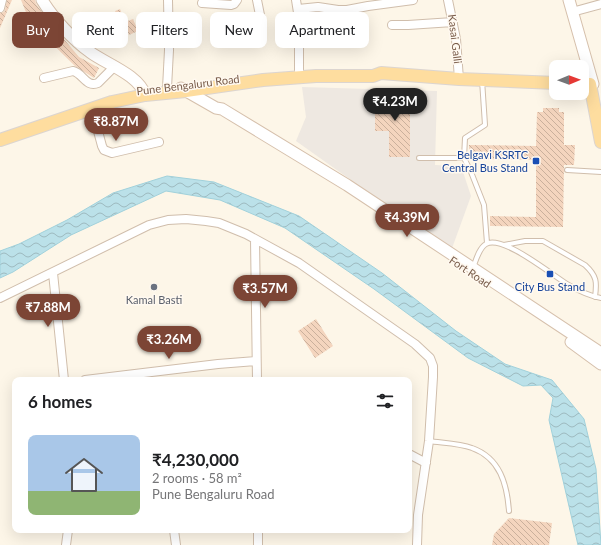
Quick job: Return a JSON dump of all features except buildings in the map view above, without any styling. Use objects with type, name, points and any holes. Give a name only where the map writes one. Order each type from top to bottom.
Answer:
[{"type":"main road","points":[[42,0],[48,10],[89,52],[136,81],[144,92]]},
{"type":"main road","points":[[569,0],[591,84],[601,142]]},
{"type":"main road","name":"Pune Bengaluru Road","points":[[0,132],[89,102],[167,88],[183,89],[299,71],[374,70],[381,73]]},
{"type":"main road","points":[[0,140],[144,92],[285,78],[316,76],[373,76],[381,73],[460,79],[549,83]]},
{"type":"main road","name":"Fort Road","points":[[183,89],[216,108],[219,115],[323,175],[601,353]]},
{"type":"main road","name":"Fort Road","points":[[472,270],[601,364]]},
{"type":"street","points":[[0,8],[2,0]]},
{"type":"street","points":[[167,88],[169,50],[168,0]]},
{"type":"street","points":[[202,3],[231,5],[237,0]]},
{"type":"street","points":[[257,0],[259,12]]},
{"type":"street","points":[[296,0],[298,9],[299,71]]},
{"type":"street","points":[[298,9],[317,3],[338,10],[347,10],[413,0]]},
{"type":"street","name":"Kasai Galli","points":[[448,0],[456,39],[460,79]]},
{"type":"street","points":[[572,12],[601,4]]},
{"type":"street","points":[[392,25],[453,22]]},
{"type":"street","points":[[44,78],[73,71],[77,72],[87,82],[94,84],[98,83],[114,67]]},
{"type":"street","points":[[92,109],[102,146],[108,153],[112,154],[159,142]]},
{"type":"street","points":[[0,298],[149,225],[168,220],[186,219],[219,223],[255,239],[299,263],[415,344],[430,358],[433,366],[433,377],[429,441],[418,515],[417,545]]},
{"type":"street","points":[[255,239],[257,377]]},
{"type":"street","points":[[53,273],[64,377]]},
{"type":"street","points":[[110,377],[256,361]]},
{"type":"street","points":[[412,456],[426,463]]},
{"type":"street","points":[[66,545],[68,533]]},
{"type":"street","points":[[174,533],[176,545]]},
{"type":"street","points":[[258,533],[258,545]]},
{"type":"lane","points":[[482,80],[485,125],[465,138],[464,158],[484,205],[487,243]]},
{"type":"lane","points":[[419,158],[464,158]]},
{"type":"lane","points":[[567,170],[601,172]]},
{"type":"lane","points":[[504,245],[525,241],[543,241],[574,258],[585,265],[594,276],[597,282],[595,297]]},
{"type":"lane","points":[[472,270],[483,246],[487,243],[493,242],[504,245],[525,255],[567,284],[595,297],[601,298]]},
{"type":"lane","points":[[429,441],[473,448],[486,456],[495,465],[502,476],[506,486],[509,511]]},
{"type":"shaded area","points":[[302,87],[437,91],[435,165],[461,166],[471,196],[451,251],[296,141],[306,117]]},
{"type":"water","points":[[167,176],[214,182],[299,216],[382,273],[456,331],[505,364],[552,380],[584,419],[596,469],[601,545],[578,545],[549,420],[553,398],[541,385],[523,386],[468,358],[374,289],[285,228],[220,200],[166,191],[71,235],[13,272],[0,278],[0,251],[19,244],[67,220],[113,193]]},
{"type":"place","name":"Belgavi KSRTC Central Bus Stand","points":[[536,161]]},
{"type":"place","name":"City Bus Stand","points":[[550,274]]},
{"type":"place","name":"Kamal Basti","points":[[154,287]]}]
